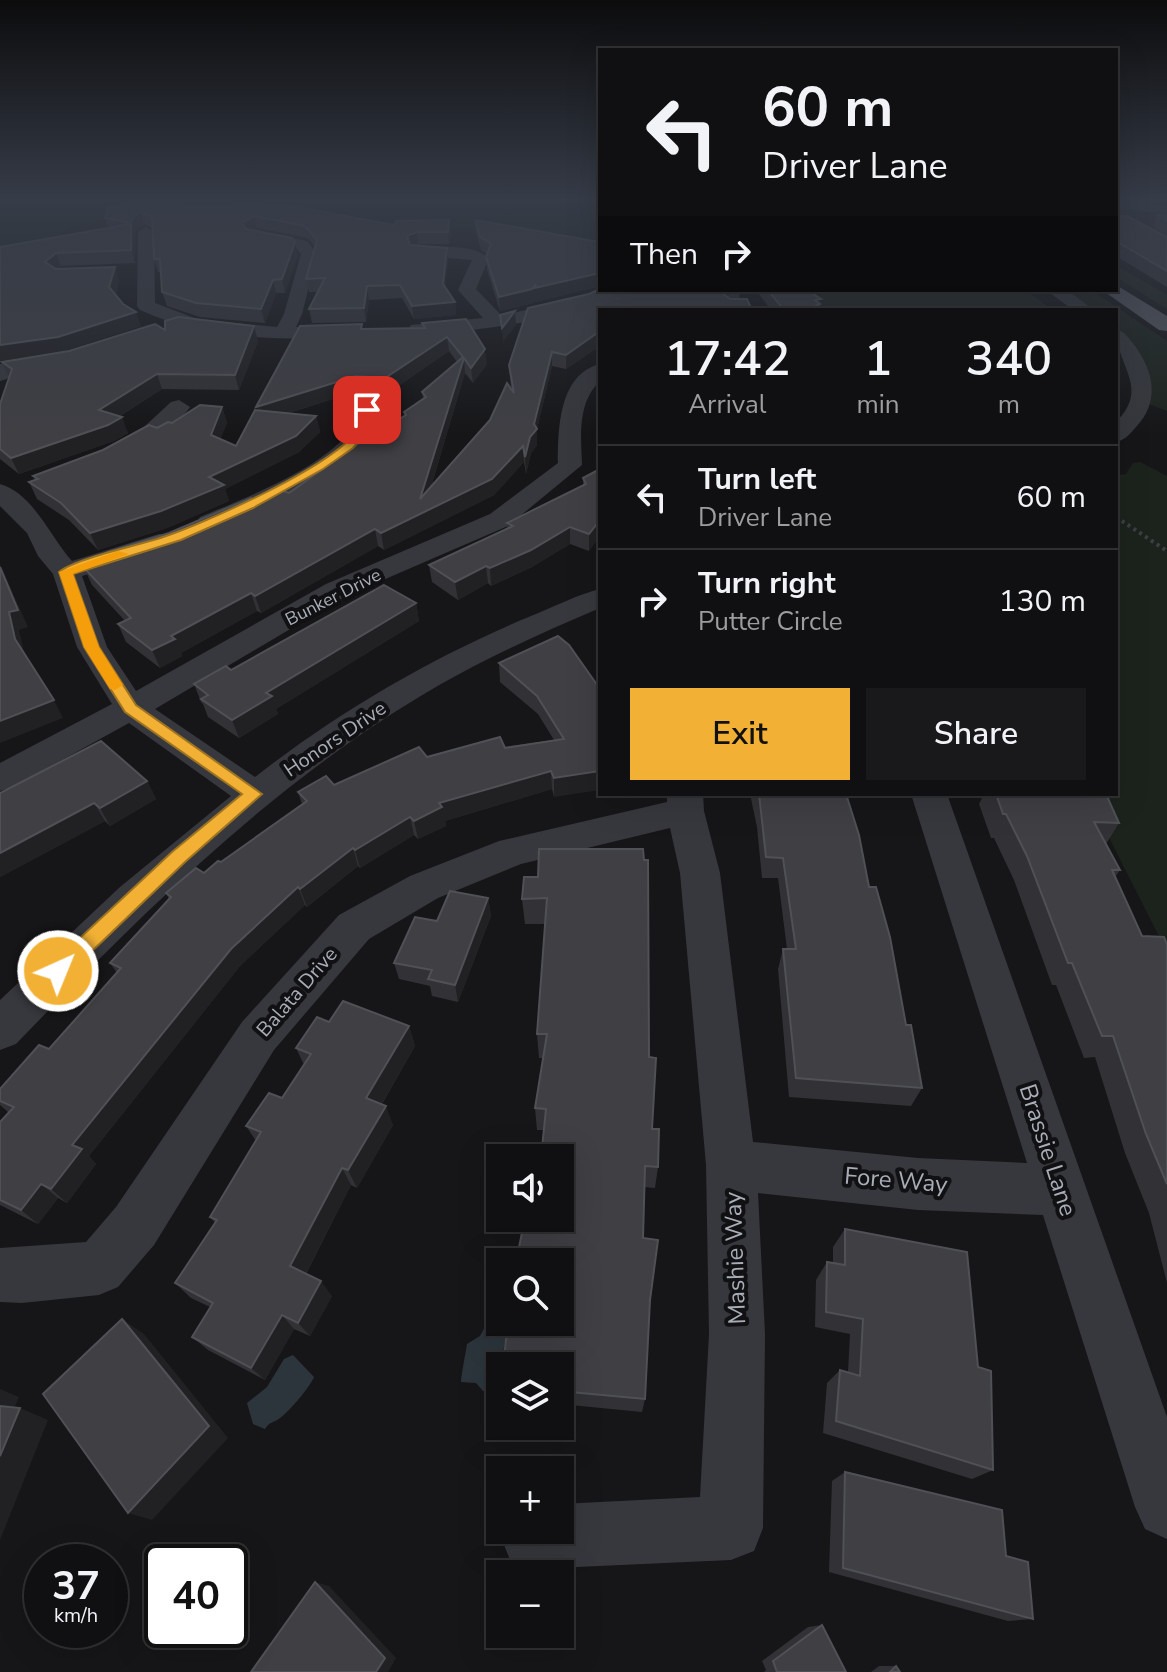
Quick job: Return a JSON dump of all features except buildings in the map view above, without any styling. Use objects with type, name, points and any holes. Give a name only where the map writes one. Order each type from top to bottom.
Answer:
[{"type":"main road","points":[[1115,292],[1167,325]]},
{"type":"street","points":[[140,279],[146,306],[182,322],[239,332],[367,332]]},
{"type":"street","points":[[284,332],[293,314],[302,279]]},
{"type":"street","points":[[471,279],[467,290],[496,321]]},
{"type":"street","points":[[394,331],[496,321],[590,301],[609,292]]},
{"type":"street","points":[[1036,292],[1058,308]]},
{"type":"street","points":[[1058,292],[1082,308]]},
{"type":"street","points":[[590,301],[609,308]]},
{"type":"street","points":[[153,332],[182,322]]},
{"type":"street","points":[[1118,338],[1135,361],[1143,385],[1135,411],[1118,432]]},
{"type":"street","name":"Bunker Drive","points":[[0,778],[131,708],[336,590],[499,520],[570,465],[575,397],[585,381],[598,371]]},
{"type":"street","points":[[93,460],[123,449],[153,431],[179,407]]},
{"type":"street","points":[[66,572],[184,534],[248,505],[349,446],[363,429],[367,410]]},
{"type":"street","points":[[33,483],[2,493],[39,530],[52,556],[66,572],[92,647],[131,708],[254,794]]},
{"type":"street","name":"Honors Drive","points":[[0,1030],[97,931],[254,794],[359,720],[472,655],[598,599]]},
{"type":"street","name":"Brassie Lane","points":[[930,796],[1167,1507]]},
{"type":"street","name":"Mashie Way","points":[[574,1535],[731,1528],[737,1334],[731,1165],[700,873],[685,802]]},
{"type":"street","name":"Balata Drive","points":[[0,1275],[22,1276],[99,1268],[135,1226],[258,1036],[354,927],[424,887],[513,851],[685,802]]},
{"type":"street","name":"Fore Way","points":[[731,1165],[918,1184],[1061,1190]]},
{"type":"path","points":[[1118,518],[1167,551]]},
{"type":"shaded area","points":[[1119,279],[1140,279],[1167,295],[1167,309]]},
{"type":"shaded area","points":[[803,292],[1028,292],[1050,308],[821,308]]},
{"type":"shaded area","points":[[1068,292],[1094,292],[1118,308],[1092,308]]},
{"type":"shaded area","points":[[1118,308],[1167,341],[1167,411],[1149,404],[1125,336],[1118,329]]},
{"type":"shaded area","points":[[1140,462],[1167,476],[1167,952],[1088,796],[1118,796],[1118,475],[1126,474],[1133,463]]},
{"type":"shaded area","points":[[486,1325],[486,1336],[506,1336],[503,1352],[486,1352],[486,1391],[476,1383],[461,1382],[467,1344],[480,1336]]},
{"type":"shaded area","points":[[293,1355],[314,1377],[312,1381],[278,1420],[265,1429],[253,1424],[247,1403],[267,1387],[284,1359]]},
{"type":"slow traffic","points":[[115,685],[92,647],[66,572],[123,554]]},
{"type":"route","points":[[58,971],[97,931],[254,794],[131,708],[92,647],[66,572],[177,537],[248,505],[349,446],[363,429],[367,410]]}]
